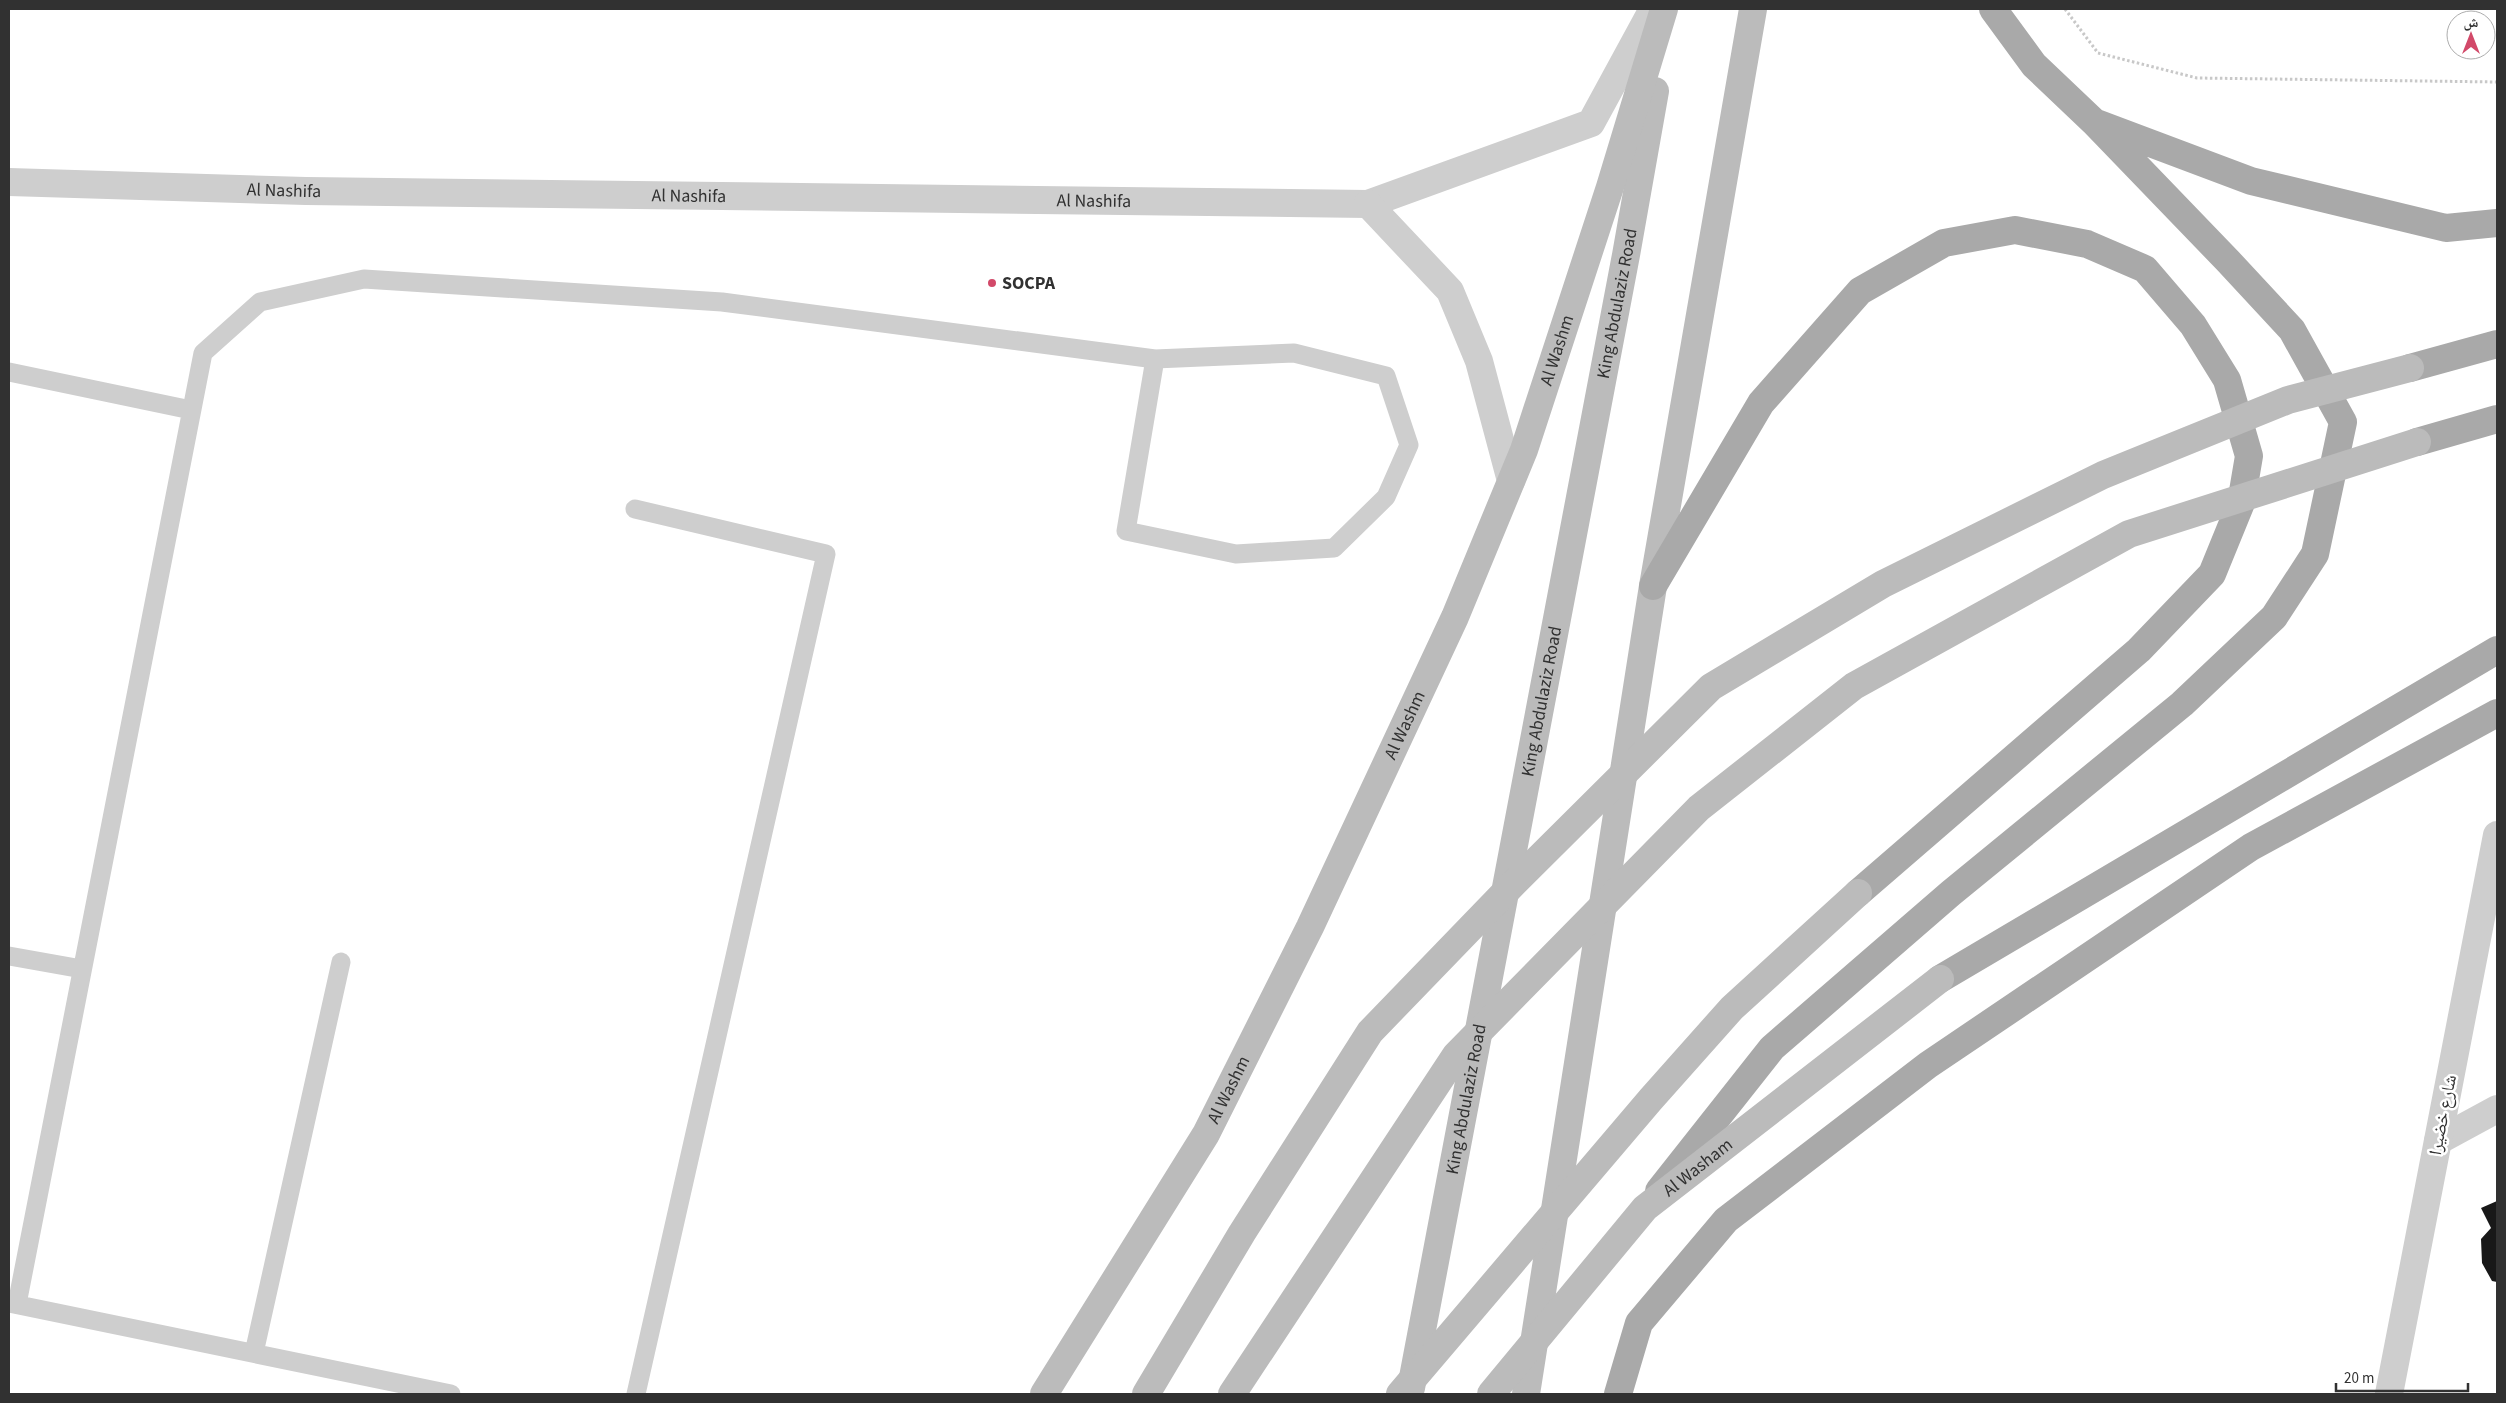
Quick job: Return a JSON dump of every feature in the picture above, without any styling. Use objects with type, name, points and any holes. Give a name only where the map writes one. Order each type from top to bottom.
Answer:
[{"type":"main road","points":[[1645,1208],[1772,1048],[1951,893],[2182,704],[2274,618],[2314,554],[2343,422],[2292,330],[2094,122],[2034,66],[1993,9]]},
{"type":"main road","points":[[2094,122],[2251,181],[2446,228],[2497,223]]},
{"type":"main road","points":[[1653,586],[1761,402],[1860,291],[1944,243],[2015,230],[2086,244],[2145,269],[2194,324],[2227,380],[2249,456],[2241,503],[2212,574],[2139,650],[1858,893]]},
{"type":"main road","points":[[2410,368],[2497,344]]},
{"type":"main road","points":[[2417,442],[2497,419]]},
{"type":"main road","points":[[1940,979],[2497,650]]},
{"type":"main road","points":[[1618,1394],[1639,1323],[1726,1220],[1928,1065],[2251,847],[2497,713]]},
{"type":"street","points":[[1511,481],[1478,361],[1450,291],[1368,204],[1591,123],[1653,9]]},
{"type":"street","name":"Al Washm","points":[[1044,1394],[1206,1134],[1310,927],[1438,653],[1524,450],[1610,187],[1664,9]]},
{"type":"street","name":"King Abdulaziz Road","points":[[1410,1394],[1622,275],[1669,9]]},
{"type":"street","points":[[1526,1394],[1653,586],[1753,9]]},
{"type":"street","name":"Al Nashifa","points":[[9,182],[306,191],[1368,204]]},
{"type":"street","points":[[1146,1394],[1242,1234],[1370,1032],[1514,883],[1710,687],[1883,584],[2103,475],[2288,400],[2410,368]]},
{"type":"street","points":[[1232,1394],[1456,1055],[1699,808],[1854,686],[2129,534],[2417,442]]},
{"type":"street","name":"شارع خضيرا","points":[[2389,1394],[2497,836]]},
{"type":"street","points":[[1400,1394],[1732,1008],[1858,893]]},
{"type":"street","name":"Al Washam","points":[[1491,1394],[1645,1208],[1940,979]]},
{"type":"street","points":[[2438,1142],[2497,1109]]},
{"type":"lane","points":[[451,1394],[13,1304],[82,969],[203,353],[260,302],[364,279],[722,302],[1155,359],[1294,353],[1386,376],[1409,445],[1386,497],[1334,548],[1236,554],[1126,531],[1155,359]]},
{"type":"lane","points":[[9,372],[191,410]]},
{"type":"lane","points":[[635,508],[826,554],[636,1394]]},
{"type":"lane","points":[[9,956],[82,969]]},
{"type":"lane","points":[[254,1353],[341,962]]},
{"type":"path","points":[[2065,9],[2098,53],[2198,78],[2497,82]]},
{"type":"building","points":[[2497,1201],[2497,1282],[2492,1281],[2482,1263],[2481,1239],[2491,1228],[2481,1208]]},
{"type":"place","name":"SOCPA","points":[[992,283]]}]
